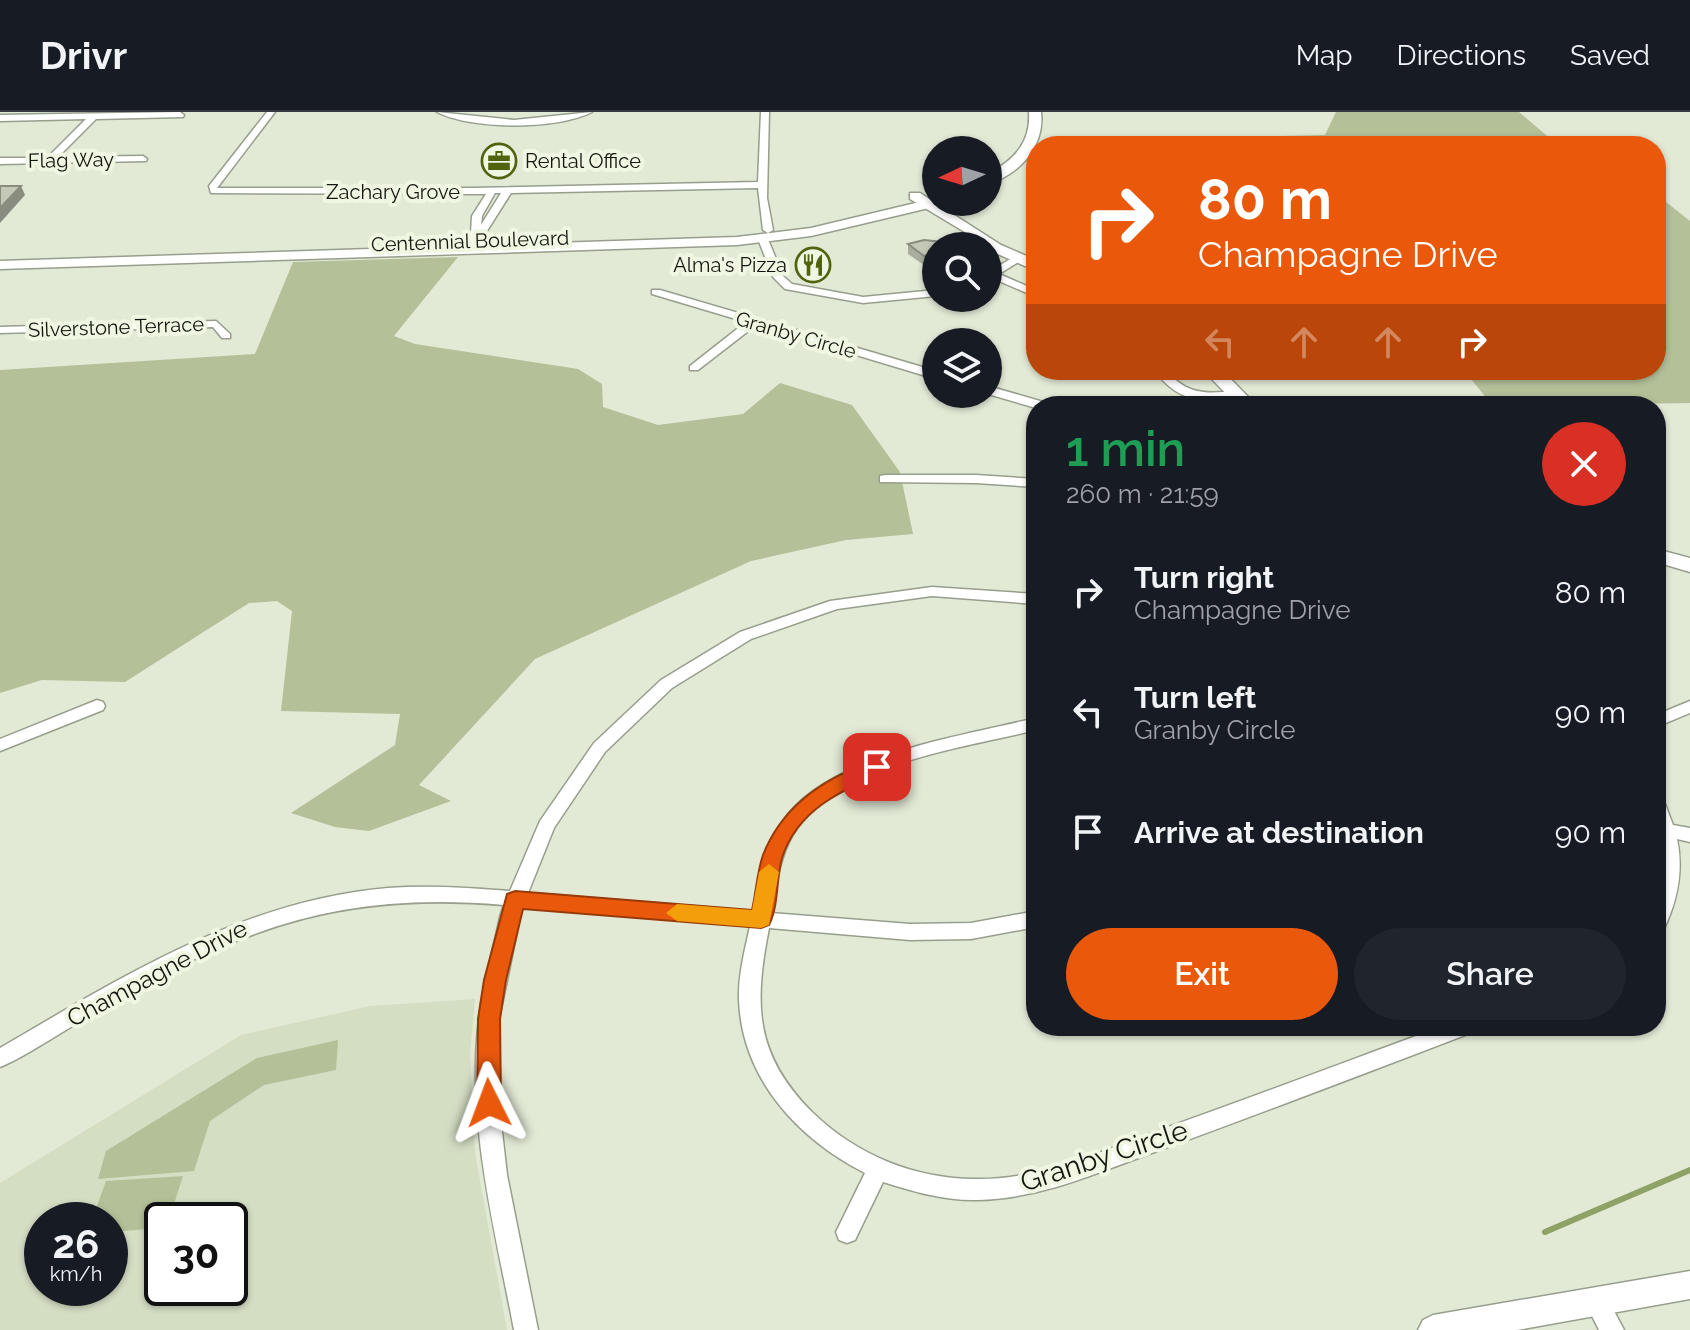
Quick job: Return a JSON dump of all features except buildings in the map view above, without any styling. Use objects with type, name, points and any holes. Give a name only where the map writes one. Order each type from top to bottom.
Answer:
[{"type":"main road","points":[[1002,156],[1014,145],[1021,124],[1019,112]]},
{"type":"main road","points":[[1033,136],[1035,112]]},
{"type":"main road","points":[[1002,171],[1026,151]]},
{"type":"main road","name":"Centennial Boulevard","points":[[0,265],[766,234],[826,229],[922,200]]},
{"type":"main road","points":[[953,216],[996,248],[1026,262]]},
{"type":"main road","name":"Centennial Boulevard","points":[[0,256],[476,245]]},
{"type":"main road","points":[[1222,380],[1237,396]]},
{"type":"main road","points":[[1666,558],[1690,565]]},
{"type":"street","name":"Zachary Grove","points":[[271,112],[212,188],[214,191],[492,191],[764,185]]},
{"type":"street","points":[[441,112],[504,123],[539,122],[588,112]]},
{"type":"street","points":[[765,112],[766,234],[778,277],[789,287],[863,300],[922,294]]},
{"type":"street","points":[[0,118],[180,115]]},
{"type":"street","points":[[50,160],[93,117]]},
{"type":"street","name":"Flag Way","points":[[0,161],[143,159]]},
{"type":"street","points":[[476,245],[508,190]]},
{"type":"street","points":[[476,245],[477,216],[492,191]]},
{"type":"street","points":[[1002,268],[1018,259]]},
{"type":"street","points":[[1002,280],[1026,290]]},
{"type":"street","name":"Granby Circle","points":[[656,292],[922,371]]},
{"type":"street","points":[[694,368],[752,323]]},
{"type":"street","name":"Silverstone Terrace","points":[[0,330],[216,324],[226,336]]},
{"type":"street","points":[[1169,380],[1181,393],[1195,396]]},
{"type":"street","points":[[1002,394],[1026,401]]},
{"type":"street","points":[[885,479],[1026,482]]},
{"type":"street","points":[[526,1330],[499,1183],[487,1073],[495,980],[515,900],[544,831],[587,765],[640,705],[686,667],[713,650],[808,611],[872,597],[942,591],[1026,598]]},
{"type":"street","points":[[0,745],[97,706]]},
{"type":"street","points":[[1666,717],[1690,707]]},
{"type":"street","name":"Granby Circle","points":[[1026,727],[877,767],[829,787],[793,818],[782,835],[773,856],[752,963],[749,1002],[754,1037],[768,1070],[787,1103],[814,1128],[878,1170],[952,1189],[987,1190],[1050,1179],[1439,1036]]},
{"type":"street","points":[[1666,826],[1666,840]]},
{"type":"street","points":[[1668,831],[1690,835]]},
{"type":"street","points":[[1666,854],[1674,872],[1666,896]]},
{"type":"street","name":"Champagne Drive","points":[[0,1058],[218,936],[276,915],[386,894],[455,894],[910,932],[971,931],[1026,921]]},
{"type":"street","points":[[847,1232],[878,1170]]},
{"type":"street","points":[[1433,1330],[1690,1285]]},
{"type":"street","points":[[1596,1300],[1612,1330]]},
{"type":"shaded area","points":[[1336,112],[1519,112],[1547,136],[1281,136],[1325,135]]},
{"type":"shaded area","points":[[1666,202],[1690,221],[1690,403],[1666,403],[1666,396],[1485,396],[1472,380],[1666,380]]},
{"type":"shaded area","points":[[458,257],[394,336],[415,344],[578,369],[602,384],[603,407],[658,425],[743,414],[780,383],[852,405],[900,472],[913,534],[846,540],[751,561],[535,659],[419,785],[451,801],[369,831],[335,827],[291,813],[395,745],[400,714],[281,711],[292,611],[277,601],[249,603],[125,682],[42,680],[0,693],[0,370],[255,354],[293,262]]},
{"type":"shaded area","points":[[475,999],[470,1054],[475,1153],[507,1330],[0,1330],[0,1183],[241,1035],[370,1006]]},
{"type":"shaded area","points":[[338,1040],[336,1070],[264,1085],[210,1121],[194,1171],[98,1179],[106,1151],[257,1058]]},
{"type":"shaded area","points":[[183,1176],[175,1202],[144,1202],[144,1229],[128,1231],[128,1202],[98,1202],[106,1181]]},
{"type":"waterway","points":[[1545,1232],[1690,1170]]},
{"type":"slow traffic","points":[[677,913],[761,919],[769,872]]},
{"type":"place","name":"Rental Office","points":[[499,161]]},
{"type":"place","name":"Alma's Pizza","points":[[813,265]]},
{"type":"route","points":[[489,1103],[489,1019],[495,980],[515,900],[761,919],[773,856],[793,818],[829,787],[877,767]]}]
